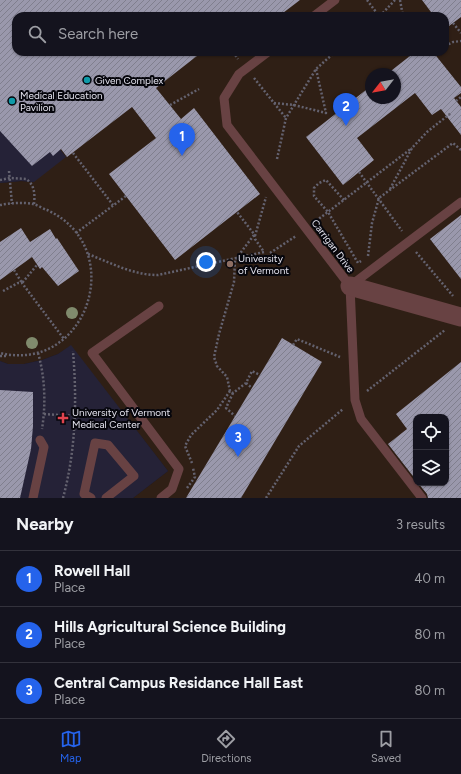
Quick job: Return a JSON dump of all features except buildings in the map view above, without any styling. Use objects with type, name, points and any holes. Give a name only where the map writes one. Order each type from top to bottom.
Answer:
[{"type":"street","points":[[350,286],[455,315]]},
{"type":"lane","points":[[319,12],[335,0]]},
{"type":"lane","name":"Carrigan Drive","points":[[262,56],[239,74],[224,98],[228,125],[350,286],[355,400],[361,419],[422,498]]},
{"type":"lane","points":[[350,286],[461,202]]},
{"type":"lane","points":[[159,306],[92,353],[179,469],[172,489],[161,498]]},
{"type":"lane","points":[[33,498],[44,448],[40,440]]},
{"type":"lane","points":[[91,498],[84,494],[95,443],[108,445],[134,476],[106,498]]},
{"type":"path","points":[[367,0],[376,12]]},
{"type":"path","points":[[383,12],[395,0]]},
{"type":"path","points":[[400,0],[402,12]]},
{"type":"path","points":[[453,23],[461,33]]},
{"type":"path","points":[[449,44],[461,41]]},
{"type":"path","points":[[236,56],[286,118]]},
{"type":"path","points":[[277,159],[286,118],[316,69],[331,56]]},
{"type":"path","points":[[274,103],[294,105],[326,113],[316,69]]},
{"type":"path","points":[[170,105],[199,89]]},
{"type":"path","points":[[456,101],[461,97]]},
{"type":"path","points":[[333,208],[412,148],[427,132],[451,113]]},
{"type":"path","points":[[344,200],[326,180],[319,183],[314,188],[314,196],[328,212],[358,263],[368,256],[372,223],[379,198],[453,144],[461,150]]},
{"type":"path","points":[[389,191],[412,148]]},
{"type":"path","points":[[73,153],[113,205]]},
{"type":"path","points":[[9,171],[12,204]]},
{"type":"path","points":[[359,172],[404,234]]},
{"type":"path","points":[[0,180],[23,178],[29,181],[33,186],[35,195],[34,204]]},
{"type":"path","points":[[76,233],[126,196]]},
{"type":"path","points":[[255,239],[266,196]]},
{"type":"path","points":[[0,205],[34,204],[53,213],[66,222],[76,233],[88,254],[92,277],[90,300],[80,322],[64,339],[52,347],[38,352],[24,355],[0,356]]},
{"type":"path","points":[[88,254],[131,271],[146,275],[158,275],[264,252],[255,239],[254,234],[237,212]]},
{"type":"path","points":[[233,393],[230,391],[227,377],[217,366],[214,357],[234,282],[235,258],[254,234]]},
{"type":"path","points":[[365,393],[455,315],[416,252]]},
{"type":"path","points":[[3,291],[22,282],[37,265]]},
{"type":"path","points":[[14,270],[64,339]]},
{"type":"path","points":[[293,345],[296,340],[340,357]]},
{"type":"path","points":[[63,498],[68,477],[75,416],[73,351]]},
{"type":"path","points":[[38,352],[42,367],[44,414],[40,440]]},
{"type":"path","points":[[0,353],[10,355]]},
{"type":"path","points":[[235,416],[226,408],[233,393],[246,383],[252,370],[260,374]]},
{"type":"path","points":[[246,383],[252,388]]},
{"type":"path","points":[[184,493],[194,478],[190,459],[185,446],[191,435],[216,410],[230,391]]},
{"type":"path","points":[[266,498],[298,446],[343,409]]},
{"type":"path","points":[[44,414],[75,416],[118,414]]},
{"type":"shaded area","name":"University of Vermont","points":[[0,0],[461,0],[461,498],[133,498],[168,471],[71,346],[58,354],[42,360],[24,364],[8,364],[0,361],[0,183],[21,181],[34,182],[0,72]]},
{"type":"shaded area","name":"Medical Education Pavilion","points":[[0,72],[66,157],[34,182],[21,181],[0,183]]},
{"type":"shaded area","name":"University of Vermont Medical Center","points":[[71,345],[168,471],[133,498],[0,498],[0,361],[8,364],[24,364],[42,360],[58,354]]},
{"type":"place","name":"Given Complex","points":[[87,80]]},
{"type":"place","name":"Medical Education Pavilion","points":[[12,101]]},
{"type":"place","name":"Hills Agricultural Science Building","points":[[346,126]]},
{"type":"place","name":"Rowell Hall","points":[[182,156]]},
{"type":"place","name":"University of Vermont","points":[[230,264]]},
{"type":"place","name":"University of Vermont Medical Center","points":[[63,418]]},
{"type":"place","name":"Central Campus Residance Hall East","points":[[238,457]]}]
